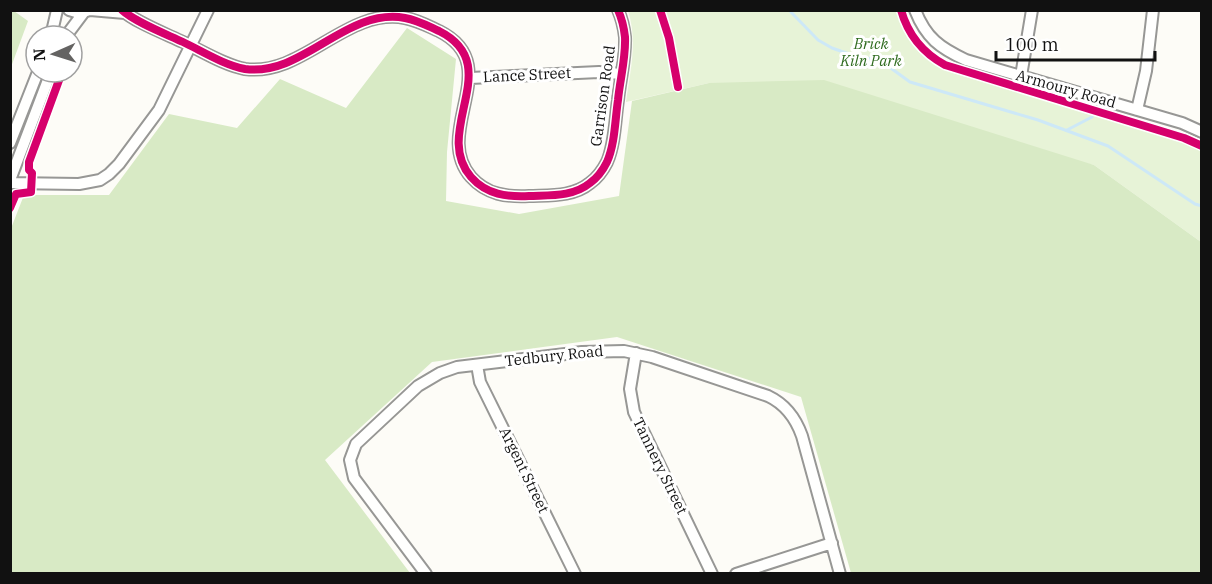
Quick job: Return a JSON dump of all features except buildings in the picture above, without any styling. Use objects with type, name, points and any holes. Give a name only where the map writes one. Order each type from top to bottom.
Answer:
[{"type":"street","name":"Garrison Road","points":[[69,10],[124,12],[230,65],[245,69],[267,69],[287,61],[375,14],[411,20],[450,38],[464,53],[470,78],[458,133],[462,162],[472,178],[486,190],[502,196],[558,195],[575,191],[590,183],[603,170],[610,153],[625,35],[618,10]]},
{"type":"street","points":[[46,84],[10,181],[79,184],[100,180],[119,164],[159,110],[208,10]]},
{"type":"street","name":"Armoury Road","points":[[915,10],[926,34],[951,53],[966,60],[1137,110],[1202,132]]},
{"type":"street","points":[[1021,76],[1032,10]]},
{"type":"street","points":[[1137,110],[1146,71],[1154,10]]},
{"type":"street","points":[[76,24],[87,11]]},
{"type":"street","name":"Lance Street","points":[[470,78],[599,72],[621,74]]},
{"type":"street","points":[[10,143],[33,84]]},
{"type":"street","name":"Tedbury Road","points":[[426,573],[354,478],[350,456],[356,444],[418,386],[447,370],[600,350],[636,353],[768,396],[787,410],[797,423],[802,436],[840,573]]},
{"type":"street","name":"Tannery Street","points":[[636,353],[630,389],[634,412],[712,573]]},
{"type":"street","name":"Argent Street","points":[[477,365],[480,382],[575,573]]},
{"type":"street","points":[[736,573],[832,543]]},
{"type":"green space","points":[[11,10],[28,21],[24,24],[24,32],[11,67]]},
{"type":"green space","name":"Brick Kiln Park","points":[[628,11],[898,11],[906,31],[918,48],[934,62],[953,73],[1183,141],[1200,149],[1201,242],[1094,165],[709,83],[626,102],[633,45]]},
{"type":"green space","points":[[407,28],[456,59],[447,152],[446,201],[519,214],[619,196],[632,101],[709,83],[824,80],[1094,165],[1201,242],[1201,573],[851,573],[801,397],[617,337],[432,362],[325,460],[410,573],[11,573],[10,231],[24,195],[109,195],[169,114],[237,128],[280,79],[346,108]]},
{"type":"waterway","points":[[789,10],[818,40],[832,48],[881,61],[910,82],[1038,120],[1108,146],[1195,204],[1202,206]]},
{"type":"waterway","points":[[1067,130],[1092,117]]},
{"type":"cycle path","points":[[122,10],[143,23],[213,57],[245,69],[266,69],[286,63],[363,22],[384,17],[405,18],[431,27],[458,45],[467,62],[466,100],[459,140],[461,159],[471,177],[484,188],[498,194],[521,196],[576,191],[595,179],[607,162],[613,140],[625,53],[625,34],[618,10]]},
{"type":"cycle path","points":[[660,10],[669,38],[678,87]]},
{"type":"cycle path","points":[[901,10],[917,42],[945,65],[1184,138],[1202,146]]},
{"type":"cycle path","points":[[10,208],[16,194],[31,192],[32,173],[29,170],[29,162],[58,84]]}]
